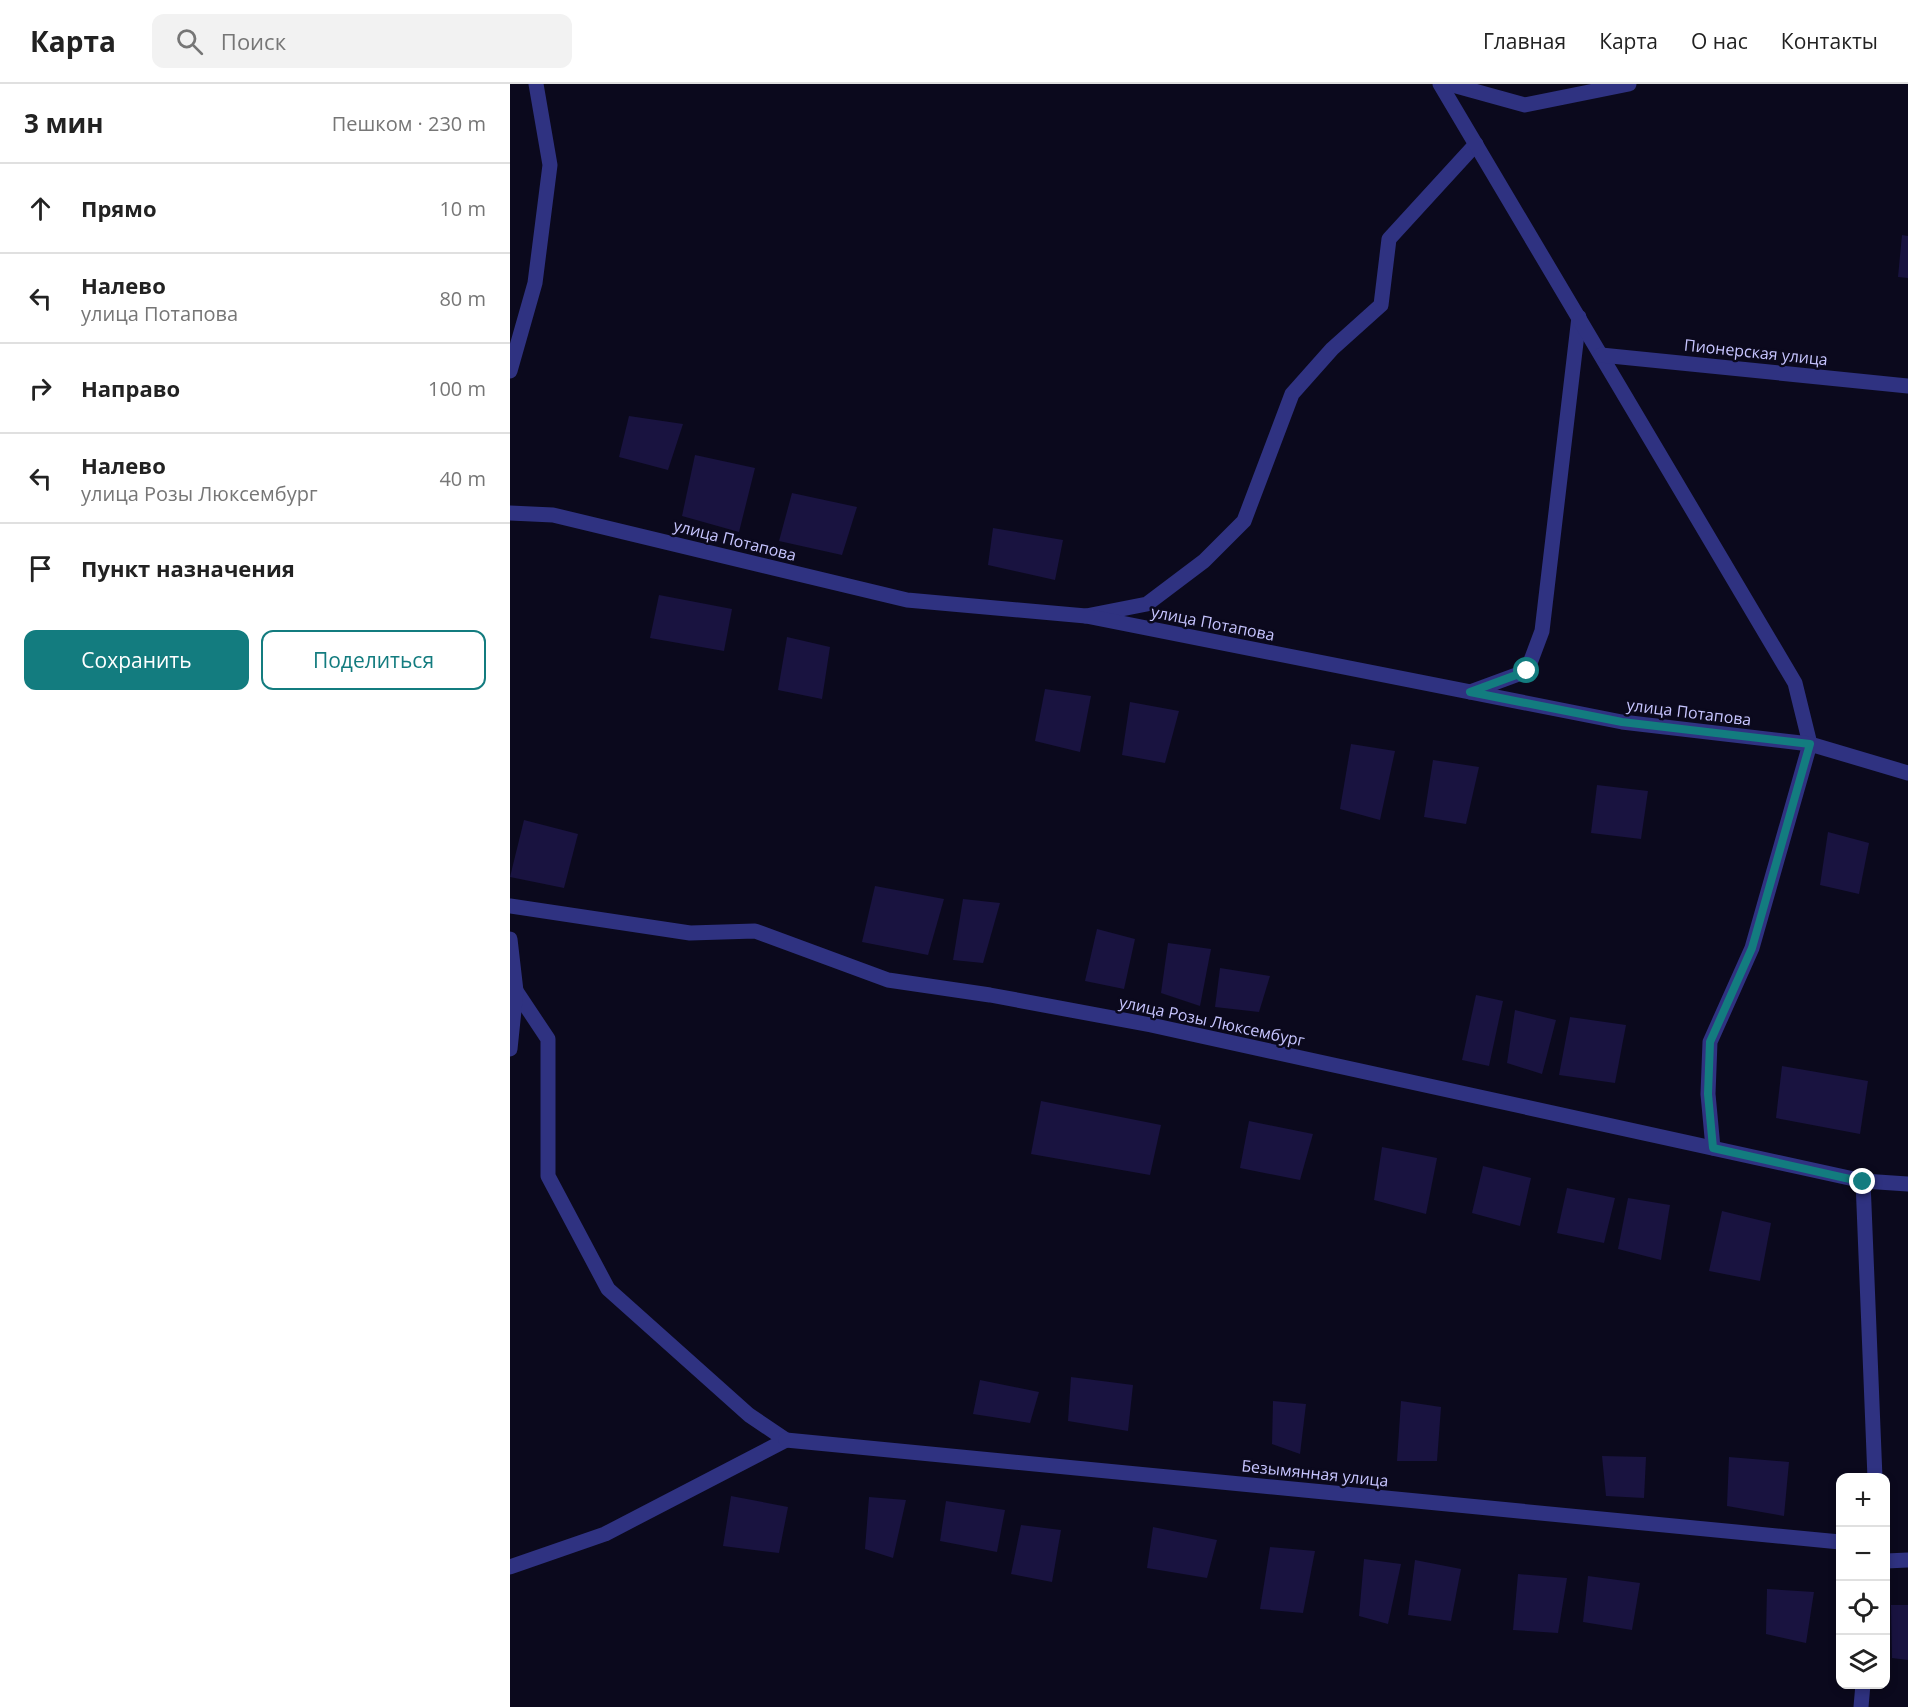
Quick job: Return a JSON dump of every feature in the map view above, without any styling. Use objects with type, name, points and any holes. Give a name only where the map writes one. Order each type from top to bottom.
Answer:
[{"type":"street","points":[[510,371],[535,283],[550,165],[536,84]]},
{"type":"street","points":[[1440,84],[1795,683],[1810,744],[1752,948],[1710,1042],[1708,1094],[1713,1148]]},
{"type":"street","points":[[1449,84],[1524,105],[1629,84]]},
{"type":"street","points":[[1086,616],[1147,604],[1204,561],[1244,521],[1292,394],[1332,349],[1381,305],[1389,239],[1476,144]]},
{"type":"street","points":[[1470,692],[1527,671],[1542,631],[1579,317]]},
{"type":"street","name":"Пионерская улица","points":[[1601,355],[1908,386]]},
{"type":"street","name":"улица Потапова","points":[[510,513],[552,514],[907,600],[1086,616],[1622,722],[1810,744],[1908,773]]},
{"type":"street","name":"улица Розы Люксембург","points":[[510,906],[690,933],[755,931],[888,980],[990,995],[1151,1025],[1863,1182],[1908,1184]]},
{"type":"street","points":[[510,939],[513,990],[510,1049]]},
{"type":"street","points":[[510,1568],[604,1534],[786,1440],[749,1415],[608,1288],[548,1176],[548,1039],[513,990]]},
{"type":"street","points":[[1863,1182],[1875,1473]]},
{"type":"street","name":"Безымянная улица","points":[[786,1440],[1836,1542]]},
{"type":"street","points":[[1890,1561],[1908,1560]]},
{"type":"street","points":[[1861,1707],[1863,1689]]},
{"type":"building","points":[[1902,235],[1908,236],[1908,278],[1898,277]]},
{"type":"building","points":[[629,416],[683,424],[668,470],[619,457]]},
{"type":"building","points":[[695,455],[755,468],[739,532],[682,516]]},
{"type":"building","points":[[792,493],[857,507],[842,555],[779,541]]},
{"type":"building","points":[[993,528],[1063,540],[1055,580],[988,565]]},
{"type":"building","points":[[659,595],[732,609],[724,651],[650,638]]},
{"type":"building","points":[[787,637],[830,647],[822,699],[778,690]]},
{"type":"building","points":[[1045,689],[1091,696],[1080,752],[1035,741]]},
{"type":"building","points":[[1130,702],[1179,711],[1165,763],[1122,755]]},
{"type":"building","points":[[1351,744],[1395,751],[1380,820],[1340,809]]},
{"type":"building","points":[[1433,760],[1479,767],[1466,824],[1424,817]]},
{"type":"building","points":[[1597,785],[1648,791],[1641,839],[1591,833]]},
{"type":"building","points":[[524,820],[578,834],[564,888],[510,877]]},
{"type":"building","points":[[1828,832],[1869,843],[1859,894],[1820,885]]},
{"type":"building","points":[[875,886],[944,899],[928,955],[862,942]]},
{"type":"building","points":[[963,899],[1000,903],[983,963],[953,960]]},
{"type":"building","points":[[1097,929],[1135,939],[1124,989],[1085,981]]},
{"type":"building","points":[[1168,943],[1211,949],[1200,1006],[1161,993]]},
{"type":"building","points":[[1220,968],[1270,976],[1259,1012],[1215,1007]]},
{"type":"building","points":[[1476,995],[1503,1001],[1489,1066],[1462,1060]]},
{"type":"building","points":[[1515,1010],[1556,1020],[1542,1074],[1507,1063]]},
{"type":"building","points":[[1570,1017],[1626,1025],[1615,1083],[1559,1075]]},
{"type":"building","points":[[1782,1066],[1868,1081],[1860,1134],[1776,1118]]},
{"type":"building","points":[[1041,1101],[1161,1125],[1150,1175],[1031,1154]]},
{"type":"building","points":[[1249,1121],[1313,1134],[1300,1180],[1240,1168]]},
{"type":"building","points":[[1382,1147],[1437,1158],[1426,1214],[1374,1200]]},
{"type":"building","points":[[1483,1166],[1531,1178],[1520,1226],[1472,1213]]},
{"type":"building","points":[[1567,1188],[1615,1198],[1604,1243],[1557,1233]]},
{"type":"building","points":[[1628,1198],[1670,1205],[1661,1260],[1618,1249]]},
{"type":"building","points":[[1722,1211],[1771,1223],[1760,1281],[1709,1271]]},
{"type":"building","points":[[1071,1377],[1133,1385],[1128,1431],[1068,1421]]},
{"type":"building","points":[[980,1380],[1039,1392],[1030,1423],[973,1414]]},
{"type":"building","points":[[1273,1401],[1306,1404],[1300,1454],[1272,1444]]},
{"type":"building","points":[[1401,1401],[1441,1407],[1437,1461],[1397,1461]]},
{"type":"building","points":[[1602,1456],[1646,1457],[1644,1498],[1606,1496]]},
{"type":"building","points":[[1729,1457],[1789,1462],[1784,1516],[1727,1506]]},
{"type":"building","points":[[731,1496],[788,1507],[779,1553],[723,1546]]},
{"type":"building","points":[[869,1497],[906,1500],[893,1558],[865,1549]]},
{"type":"building","points":[[946,1501],[1005,1510],[997,1552],[940,1541]]},
{"type":"building","points":[[1021,1525],[1061,1530],[1052,1582],[1011,1574]]},
{"type":"building","points":[[1153,1527],[1217,1540],[1207,1578],[1147,1568]]},
{"type":"building","points":[[1270,1547],[1315,1551],[1303,1613],[1260,1609]]},
{"type":"building","points":[[1364,1559],[1401,1564],[1388,1624],[1359,1616]]},
{"type":"building","points":[[1415,1560],[1461,1569],[1451,1621],[1408,1615]]},
{"type":"building","points":[[1518,1574],[1567,1578],[1558,1633],[1513,1630]]},
{"type":"building","points":[[1588,1576],[1640,1583],[1632,1630],[1583,1622]]},
{"type":"building","points":[[1767,1589],[1814,1592],[1806,1643],[1766,1634]]},
{"type":"building","points":[[1891,1605],[1908,1605],[1908,1660],[1892,1658]]},
{"type":"route","points":[[1527,671],[1470,692],[1622,722],[1810,744],[1752,948],[1710,1042],[1708,1094],[1713,1148],[1863,1182]]}]
